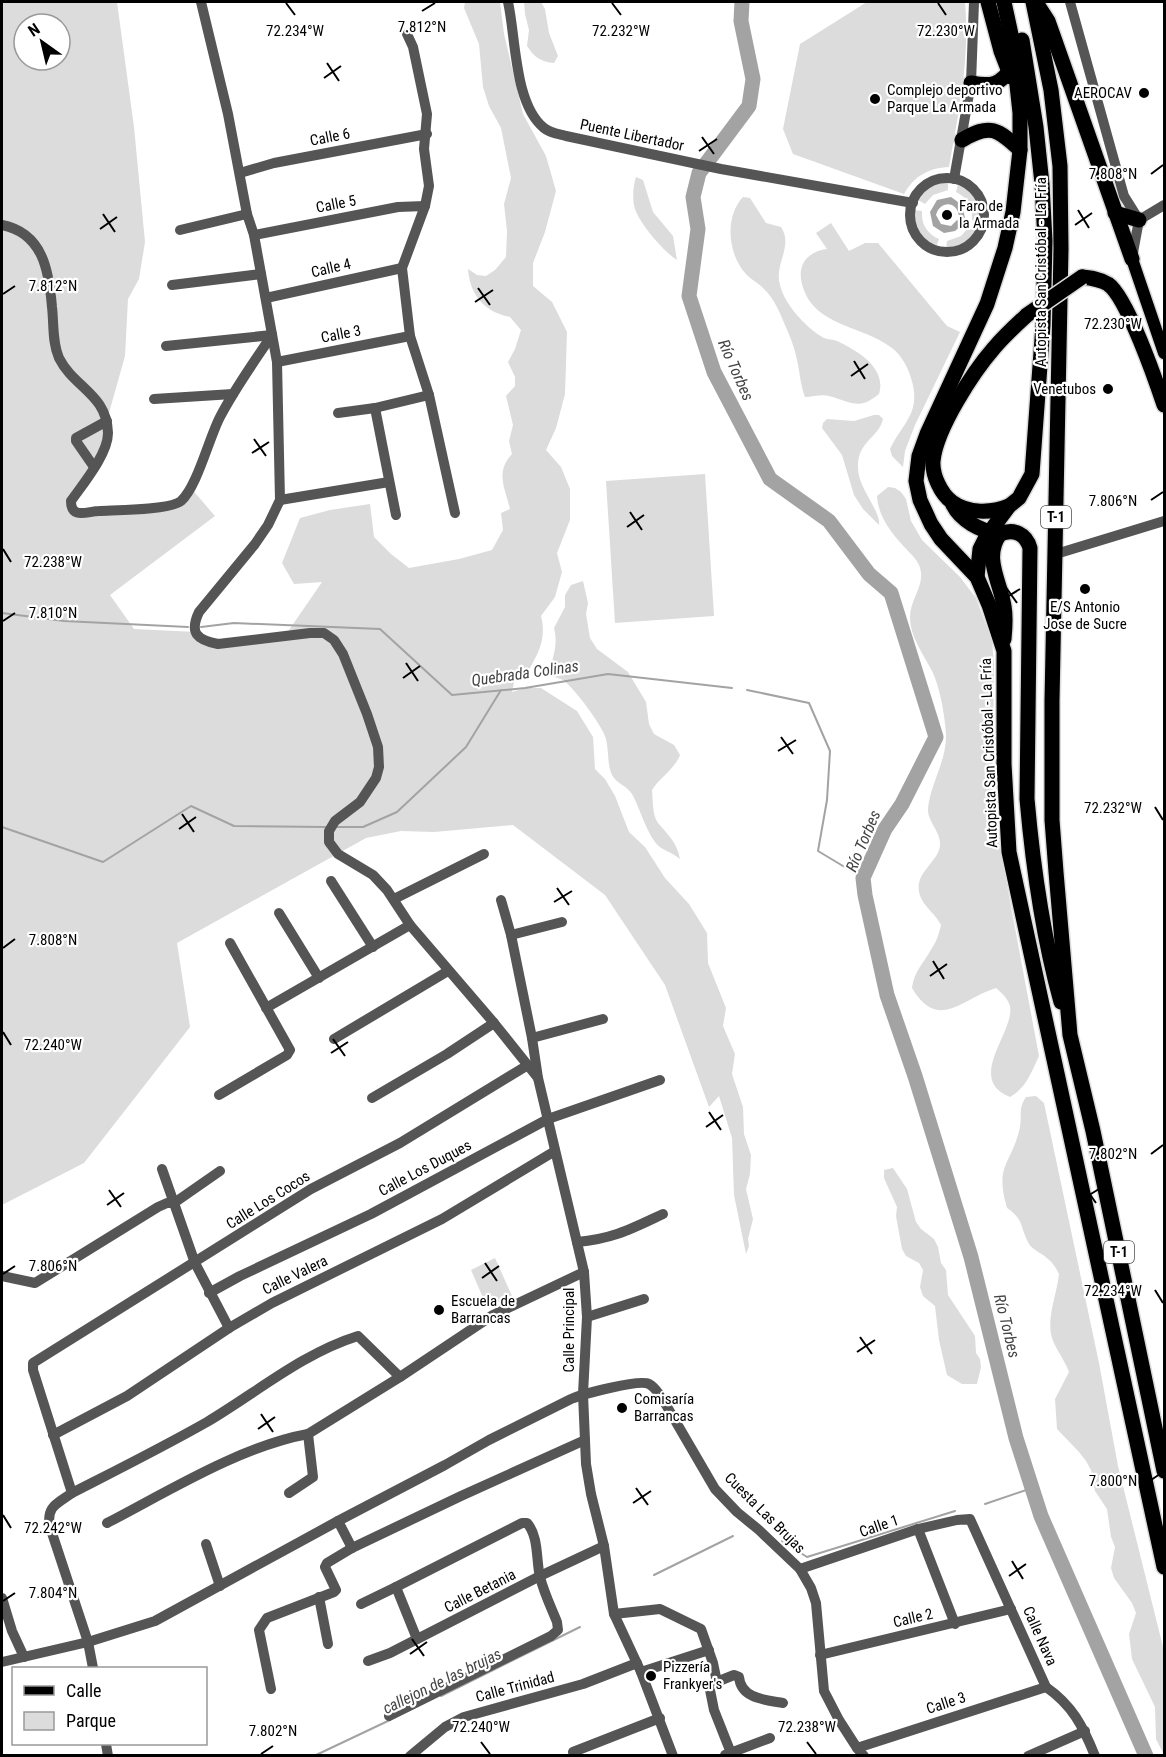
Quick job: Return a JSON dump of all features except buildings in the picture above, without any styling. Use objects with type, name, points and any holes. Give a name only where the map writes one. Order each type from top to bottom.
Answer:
[{"type":"highway","points":[[971,83],[988,86],[1001,81],[1012,69],[988,2]]},
{"type":"highway","name":"Autopista San Cristóbal - La Fría","points":[[1004,2],[1020,113],[1020,150],[1013,212],[1005,248],[987,304],[937,411],[919,456],[916,481],[925,513],[941,538],[977,577],[1004,651],[1004,764],[1009,852],[1164,1567]]},
{"type":"highway","points":[[977,577],[980,549],[995,533],[1032,474],[1043,325],[1042,183],[1036,127],[1014,2]]},
{"type":"highway","points":[[1034,2],[1048,21],[1132,259]]},
{"type":"highway","name":"Autopista San Cristóbal - La Fría","points":[[1034,2],[1051,90],[1060,166],[1061,249],[1052,701],[1053,820],[1070,1035],[1093,1131],[1164,1471]]},
{"type":"highway","points":[[963,140],[978,130],[991,128],[1002,133],[1020,150]]},
{"type":"highway","points":[[1115,213],[1139,220]]},
{"type":"highway","points":[[1070,1035],[1054,976],[1031,839],[1027,799],[1030,548],[1020,533],[995,533],[958,514],[936,478],[933,464],[935,449],[942,430],[980,365],[1006,334],[1027,315],[1082,277],[1094,278],[1109,285],[1119,295],[1140,340],[1164,405]]},
{"type":"highway","points":[[951,502],[964,508],[980,511],[995,511],[1010,506]]},
{"type":"highway","points":[[995,533],[992,552],[994,570],[1004,606],[1004,651]]},
{"type":"main road","points":[[1132,259],[1164,353]]},
{"type":"street","points":[[201,2],[254,235],[277,362],[279,500],[268,525],[199,612],[194,623],[195,632],[203,641],[218,644],[310,633],[324,633],[334,640],[350,669],[371,724],[378,747],[379,767],[376,778],[360,802],[335,821],[329,831],[329,842],[338,854],[373,875],[394,899],[410,925],[538,1078]]},
{"type":"street","name":"Puente Libertador","points":[[508,2],[526,102],[538,122],[546,130],[763,176],[912,203]]},
{"type":"street","points":[[954,179],[963,140],[971,83],[974,2]]},
{"type":"street","points":[[1070,2],[1124,196],[1139,220],[1132,259]]},
{"type":"street","points":[[407,34],[413,47],[427,114],[424,149],[429,186],[425,206],[402,268],[410,336],[429,395],[454,513]]},
{"type":"street","name":"Calle 6","points":[[240,173],[274,163],[427,134]]},
{"type":"street","points":[[954,179],[965,183],[981,199],[984,222],[980,232],[968,246],[946,252],[935,250],[925,245],[912,226],[910,214],[912,203],[918,193],[931,182],[954,179]]},
{"type":"street","points":[[1139,220],[1164,205]]},
{"type":"street","name":"Calle 5","points":[[254,235],[398,207],[425,206]]},
{"type":"street","points":[[180,230],[248,214]]},
{"type":"street","points":[[2,225],[29,236],[36,244],[48,282],[54,338],[59,357],[73,377],[99,402],[107,421],[108,435],[105,449],[71,501],[71,506],[76,513],[161,508],[181,501],[190,487],[219,418],[272,335]]},
{"type":"street","name":"Calle 4","points":[[266,298],[402,268]]},
{"type":"street","points":[[172,285],[261,274]]},
{"type":"street","points":[[166,346],[272,335]]},
{"type":"street","name":"Calle 3","points":[[277,362],[410,336]]},
{"type":"street","points":[[153,399],[233,394]]},
{"type":"street","points":[[339,413],[375,408],[429,395]]},
{"type":"street","points":[[375,408],[396,515]]},
{"type":"street","points":[[94,467],[75,441],[76,438],[107,421]]},
{"type":"street","points":[[279,500],[389,482]]},
{"type":"street","points":[[1056,554],[1164,521]]},
{"type":"street","points":[[394,899],[484,854]]},
{"type":"street","points":[[331,881],[373,947]]},
{"type":"street","name":"Calle Principal","points":[[501,900],[532,1038],[538,1078],[584,1272],[587,1317],[583,1394],[586,1464],[604,1546],[614,1614],[639,1667],[673,1755]]},
{"type":"street","points":[[279,913],[319,978]]},
{"type":"street","points":[[510,935],[562,922]]},
{"type":"street","points":[[266,1008],[410,925]]},
{"type":"street","points":[[219,1095],[289,1053],[290,1050],[230,943]]},
{"type":"street","points":[[334,1039],[448,971]]},
{"type":"street","points":[[532,1038],[603,1019]]},
{"type":"street","points":[[372,1098],[494,1023]]},
{"type":"street","name":"Calle Los Cocos","points":[[53,1435],[33,1370],[33,1363],[38,1359],[195,1263],[310,1189],[400,1143],[528,1065]]},
{"type":"street","name":"Calle Los Duques","points":[[209,1293],[371,1214],[548,1119],[660,1080]]},
{"type":"street","name":"Calle Valera","points":[[53,1435],[127,1396],[228,1328],[272,1303],[442,1219],[555,1151]]},
{"type":"street","points":[[162,1169],[195,1263],[228,1328]]},
{"type":"street","points":[[2,1276],[35,1283],[158,1207],[166,1203],[174,1203],[220,1171]]},
{"type":"street","points":[[577,1242],[617,1236],[663,1214]]},
{"type":"street","points":[[107,1522],[233,1459],[272,1443],[308,1434],[400,1377],[493,1315],[584,1272]]},
{"type":"street","points":[[587,1317],[644,1299]]},
{"type":"street","points":[[93,1667],[88,1642],[48,1516],[51,1508],[72,1493],[207,1422],[286,1372],[347,1339],[358,1335],[400,1377]]},
{"type":"street","name":"Cuesta Las Brujas","points":[[2,1662],[88,1642],[155,1621],[445,1466],[489,1440],[583,1394],[642,1382],[655,1389],[715,1489],[800,1569],[816,1602],[824,1691],[860,1752]]},
{"type":"street","points":[[289,1493],[313,1477],[308,1434]]},
{"type":"street","points":[[53,1435],[72,1493]]},
{"type":"street","points":[[271,1689],[259,1630],[267,1618],[335,1591],[325,1565],[352,1548],[585,1440]]},
{"type":"street","name":"Calle 1","points":[[800,1569],[918,1529],[957,1520],[970,1520]]},
{"type":"street","name":"Calle Nava","points":[[970,1520],[1046,1687],[1063,1699],[1085,1731],[1095,1755]]},
{"type":"street","points":[[339,1521],[352,1548]]},
{"type":"street","points":[[361,1604],[522,1523],[531,1527],[540,1576],[558,1630],[551,1636],[389,1716]]},
{"type":"street","points":[[918,1529],[955,1624]]},
{"type":"street","points":[[206,1544],[220,1586]]},
{"type":"street","name":"Calle Betania","points":[[368,1661],[390,1653],[604,1546]]},
{"type":"street","points":[[396,1587],[417,1639]]},
{"type":"street","points":[[319,1597],[328,1644]]},
{"type":"street","points":[[2,1598],[12,1631],[24,1657]]},
{"type":"street","points":[[614,1614],[660,1609],[701,1629],[717,1682]]},
{"type":"street","name":"Calle 2","points":[[820,1655],[1011,1609]]},
{"type":"street","name":"Calle Trinidad","points":[[410,1755],[445,1727],[464,1717],[639,1667],[709,1650]]},
{"type":"street","points":[[770,1738],[728,1754],[714,1710],[709,1685],[734,1675],[739,1677],[740,1683],[750,1696],[783,1703]]},
{"type":"street","name":"Calle 3","points":[[860,1752],[1046,1687]]},
{"type":"street","points":[[573,1752],[660,1718]]},
{"type":"street","points":[[1028,1755],[1085,1731]]},
{"type":"green space","points":[[2,2],[117,2],[134,127],[145,242],[139,279],[128,299],[125,356],[107,420],[108,435],[72,501],[80,514],[181,500],[190,487],[215,516],[110,595],[134,629],[196,632],[204,640],[285,636],[322,582],[294,584],[282,563],[300,518],[330,510],[370,504],[374,537],[409,568],[459,559],[492,550],[503,530],[501,513],[510,509],[503,474],[504,467],[512,454],[509,441],[513,425],[506,396],[515,386],[515,377],[508,362],[521,330],[510,317],[493,311],[480,301],[469,279],[468,269],[477,275],[486,276],[495,270],[506,257],[507,231],[504,204],[511,178],[501,128],[489,106],[483,87],[479,44],[464,8],[465,2],[500,2],[504,34],[523,114],[546,156],[556,191],[545,232],[533,263],[533,286],[552,302],[567,332],[565,394],[556,428],[546,450],[561,467],[570,489],[570,520],[557,553],[562,572],[555,597],[541,616],[542,639],[538,653],[527,673],[517,677],[510,674],[514,683],[512,692],[525,688],[541,688],[577,711],[593,737],[595,769],[605,779],[615,796],[629,832],[645,847],[665,878],[689,904],[707,933],[708,963],[726,1008],[723,1026],[735,1054],[732,1074],[743,1107],[744,1134],[751,1155],[746,1189],[753,1219],[748,1239],[749,1246],[746,1254],[734,1195],[732,1138],[719,1096],[709,1107],[665,985],[605,895],[513,825],[434,832],[401,831],[366,838],[177,943],[190,1027],[84,1163],[2,1205]]},
{"type":"green space","points":[[524,2],[541,2],[545,9],[549,33],[558,56],[554,63],[538,58],[527,46],[529,30]]},
{"type":"green space","name":"Complejo deportivo Parque La Armada","points":[[867,2],[965,2],[965,64],[949,167],[923,174],[912,182],[904,194],[793,154],[783,129],[800,44]]},
{"type":"green space","points":[[636,177],[643,180],[653,212],[673,236],[677,260],[653,237],[638,215],[633,197]]},
{"type":"green space","points":[[948,182],[948,190],[933,195],[925,204],[918,200],[931,187]]},
{"type":"green space","points":[[958,184],[973,194],[976,199],[980,209],[980,221],[972,220],[969,203],[956,192]]},
{"type":"green space","points":[[743,197],[750,198],[766,223],[781,227],[784,233],[785,244],[779,278],[783,294],[793,310],[816,333],[854,350],[875,368],[880,385],[879,394],[872,399],[855,404],[826,395],[805,397],[794,347],[774,301],[746,274],[735,257],[731,225],[737,205]]},
{"type":"green space","points":[[914,210],[922,211],[926,228],[939,239],[936,247],[926,241],[919,232]]},
{"type":"green space","points":[[831,223],[849,251],[865,243],[878,243],[947,326],[960,332],[915,425],[905,451],[903,467],[892,456],[890,449],[913,409],[914,390],[906,366],[892,348],[880,340],[840,324],[817,309],[808,298],[802,284],[801,273],[804,262],[814,253],[827,249],[816,233]]},
{"type":"green space","points":[[969,227],[976,231],[964,244],[946,249],[947,241],[961,236]]},
{"type":"green space","points":[[879,415],[883,419],[877,431],[864,446],[858,468],[859,476],[877,513],[879,525],[863,509],[854,495],[842,455],[822,428],[827,419],[854,421]]},
{"type":"green space","points":[[705,474],[714,616],[615,623],[606,481]]},
{"type":"green space","points":[[888,487],[901,492],[906,499],[911,521],[922,540],[960,577],[976,598],[992,641],[994,664],[992,805],[1039,1056],[1024,1085],[1010,1097],[997,1089],[992,1079],[995,1055],[1010,1017],[1010,1006],[1003,994],[996,988],[951,1009],[941,1010],[931,1008],[912,988],[920,967],[935,943],[941,925],[922,900],[919,882],[939,849],[939,838],[929,817],[928,808],[944,753],[946,734],[937,685],[915,639],[911,624],[911,610],[921,578],[919,565],[888,526],[878,504],[877,496]]},
{"type":"green space","points":[[583,581],[588,603],[586,614],[590,638],[597,649],[628,672],[646,702],[649,724],[654,734],[674,745],[680,755],[652,790],[656,820],[674,843],[680,859],[656,843],[632,794],[612,775],[606,739],[594,717],[568,684],[550,676],[555,647],[554,628],[565,607],[565,595],[571,585]]},
{"type":"green space","points":[[1036,1096],[1044,1103],[1099,1363],[1118,1466],[1164,1651],[1164,1755],[1156,1739],[1155,1707],[1132,1659],[1129,1634],[1136,1613],[1132,1603],[1114,1578],[1111,1568],[1115,1547],[1111,1537],[1107,1509],[1095,1491],[1091,1470],[1086,1461],[1057,1429],[1055,1399],[1069,1372],[1054,1343],[1050,1327],[1059,1274],[1050,1261],[1029,1244],[1019,1220],[1007,1208],[1003,1193],[1003,1173],[1017,1139],[1022,1105],[1026,1097]]},
{"type":"green space","points":[[893,1168],[907,1189],[916,1222],[934,1239],[938,1247],[941,1263],[946,1270],[948,1295],[975,1336],[976,1353],[981,1367],[977,1384],[962,1384],[947,1375],[939,1340],[935,1306],[923,1296],[920,1287],[923,1270],[919,1263],[906,1256],[902,1249],[896,1216],[897,1207],[884,1178],[884,1170]]},
{"type":"green space","points":[[495,1258],[512,1296],[487,1307],[471,1270]]},
{"type":"shaded area","points":[[951,197],[962,205],[965,218],[959,217],[956,208],[952,205],[941,207],[936,215],[941,224],[951,226],[957,220],[963,224],[955,231],[944,233],[933,226],[930,212],[937,200]]},
{"type":"waterway","name":"Río Torbes","points":[[742,2],[741,21],[753,79],[749,106],[699,173],[693,197],[698,229],[689,296],[714,372],[770,479],[829,521],[869,574],[891,593],[936,737],[902,804],[885,829],[863,878],[865,895],[887,995],[915,1076],[971,1257],[1016,1438],[1041,1516],[1146,1756]]},
{"type":"waterway","name":"Quebrada Colinas","points":[[2,613],[64,621],[188,627]]},
{"type":"waterway","name":"Quebrada Colinas","points":[[201,627],[234,623],[380,629],[452,695],[525,688],[608,674],[732,688]]},
{"type":"waterway","points":[[337,827],[363,827],[397,812],[466,747],[501,690]]},
{"type":"waterway","name":"Quebrada Colinas","points":[[747,690],[809,703],[830,751],[827,800],[818,851],[863,878]]},
{"type":"waterway","points":[[2,827],[103,862],[191,806],[234,826],[325,827]]},
{"type":"waterway","name":"callejon de las brujas","points":[[985,1504],[1032,1488]]},
{"type":"waterway","name":"callejon de las brujas","points":[[782,1541],[807,1557],[955,1511]]},
{"type":"waterway","name":"callejon de las brujas","points":[[654,1575],[733,1536]]},
{"type":"waterway","name":"callejon de las brujas","points":[[441,1696],[580,1627]]},
{"type":"waterway","name":"callejon de las brujas","points":[[314,1756],[390,1720]]},
{"type":"place","name":"AEROCAV","points":[[1144,93]]},
{"type":"place","name":"Complejo deportivo Parque La Armada","points":[[875,99]]},
{"type":"place","name":"Faro de la Armada","points":[[947,215]]},
{"type":"place","name":"Venetubos","points":[[1108,389]]},
{"type":"place","name":"E/S Antonio Jose de Sucre","points":[[1085,589]]},
{"type":"place","name":"Escuela de Barrancas","points":[[439,1310]]},
{"type":"place","name":"Comisaría Barrancas","points":[[622,1408]]},
{"type":"place","name":"Pizzería Frankyer's","points":[[651,1676]]}]
